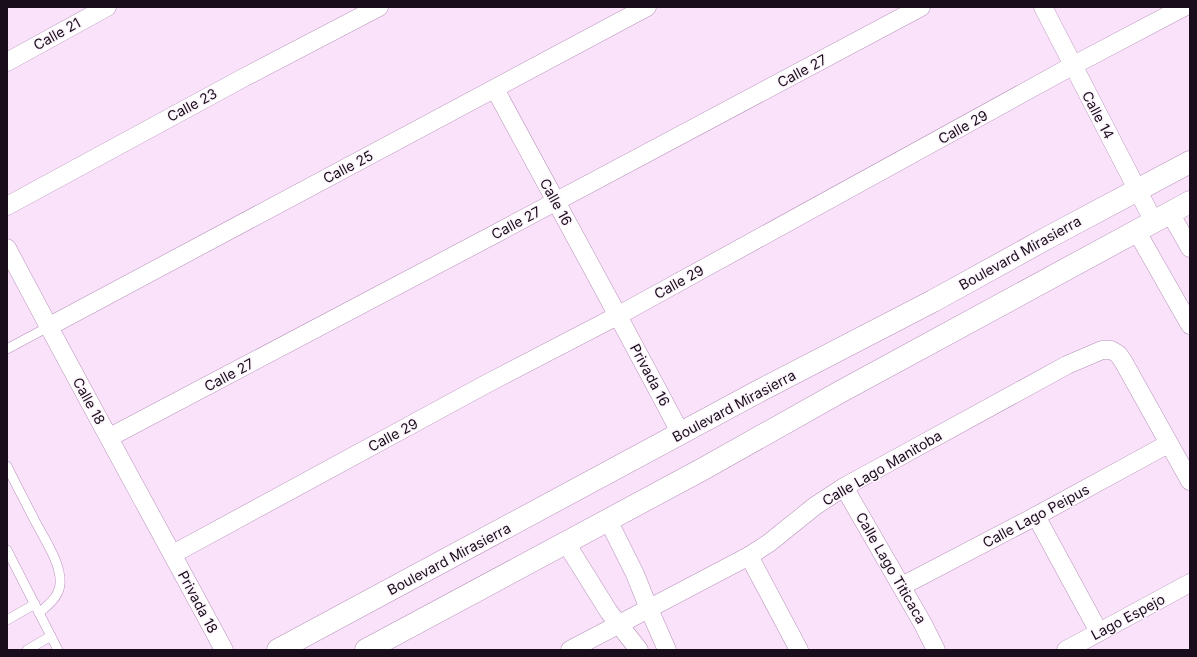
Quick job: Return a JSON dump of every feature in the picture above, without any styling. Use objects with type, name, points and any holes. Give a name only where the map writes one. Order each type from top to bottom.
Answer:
[{"type":"main road","name":"Boulevard Mirasierra","points":[[278,650],[761,390],[940,297],[1190,162]]},
{"type":"main road","points":[[366,650],[703,469],[840,392],[1190,202]]},
{"type":"street","name":"Calle 21","points":[[7,62],[107,7]]},
{"type":"street","name":"Calle 23","points":[[7,206],[243,78],[378,7]]},
{"type":"street","name":"Calle 25","points":[[48,327],[647,7]]},
{"type":"street","name":"Calle 27","points":[[110,437],[921,7]]},
{"type":"street","name":"Calle 14","points":[[1043,7],[1072,66],[1154,222]]},
{"type":"street","name":"Calle 29","points":[[173,554],[481,387],[618,315],[1072,66],[1184,7]]},
{"type":"street","name":"Calle 16","points":[[495,88],[555,202],[618,315]]},
{"type":"street","points":[[1154,222],[1190,248]]},
{"type":"street","points":[[1154,222],[1190,324]]},
{"type":"street","name":"Calle 18","points":[[7,248],[48,327],[110,437],[173,554]]},
{"type":"street","name":"Privada 16","points":[[618,315],[681,434]]},
{"type":"street","name":"Calle Lago Manitoba","points":[[570,650],[750,556],[770,543],[815,506],[844,487],[1067,365],[1102,350],[1111,350],[1118,354],[1123,361],[1168,444]]},
{"type":"street","points":[[1168,444],[1190,481]]},
{"type":"street","name":"Calle Lago Peipus","points":[[902,586],[1036,516],[1168,444]]},
{"type":"street","name":"Calle Lago Titicaca","points":[[844,487],[902,586],[936,650]]},
{"type":"street","points":[[1036,516],[1099,632]]},
{"type":"street","points":[[608,520],[635,574],[667,650]]},
{"type":"street","points":[[566,543],[619,624],[639,650]]},
{"type":"street","name":"Privada 18","points":[[173,554],[224,650]]},
{"type":"street","points":[[750,556],[799,650]]},
{"type":"street","name":"Lago Espejo","points":[[1066,650],[1190,583]]},
{"type":"lane","points":[[7,349],[48,327]]},
{"type":"lane","points":[[7,466],[51,551],[60,578],[58,593],[39,613]]},
{"type":"lane","points":[[8,552],[58,650]]},
{"type":"lane","points":[[7,620],[35,604]]},
{"type":"lane","points":[[27,650],[51,636]]}]
